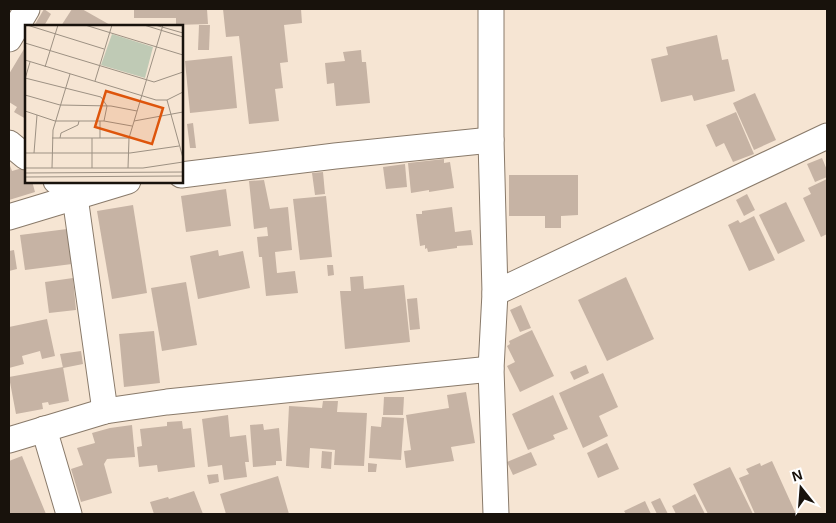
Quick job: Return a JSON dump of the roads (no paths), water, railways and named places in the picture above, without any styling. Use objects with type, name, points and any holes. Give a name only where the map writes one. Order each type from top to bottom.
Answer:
[{"type":"street","points":[[9,39],[27,9]]},
{"type":"street","points":[[491,9],[491,140],[495,294],[491,369],[496,514]]},
{"type":"street","points":[[495,294],[827,136]]},
{"type":"street","points":[[182,175],[335,156],[491,140]]},
{"type":"street","points":[[9,143],[25,157]]},
{"type":"street","points":[[57,182],[75,197],[105,411]]},
{"type":"street","points":[[9,217],[125,182]]},
{"type":"street","points":[[9,440],[105,411],[167,402],[491,369]]},
{"type":"street","points":[[44,430],[69,514]]}]
